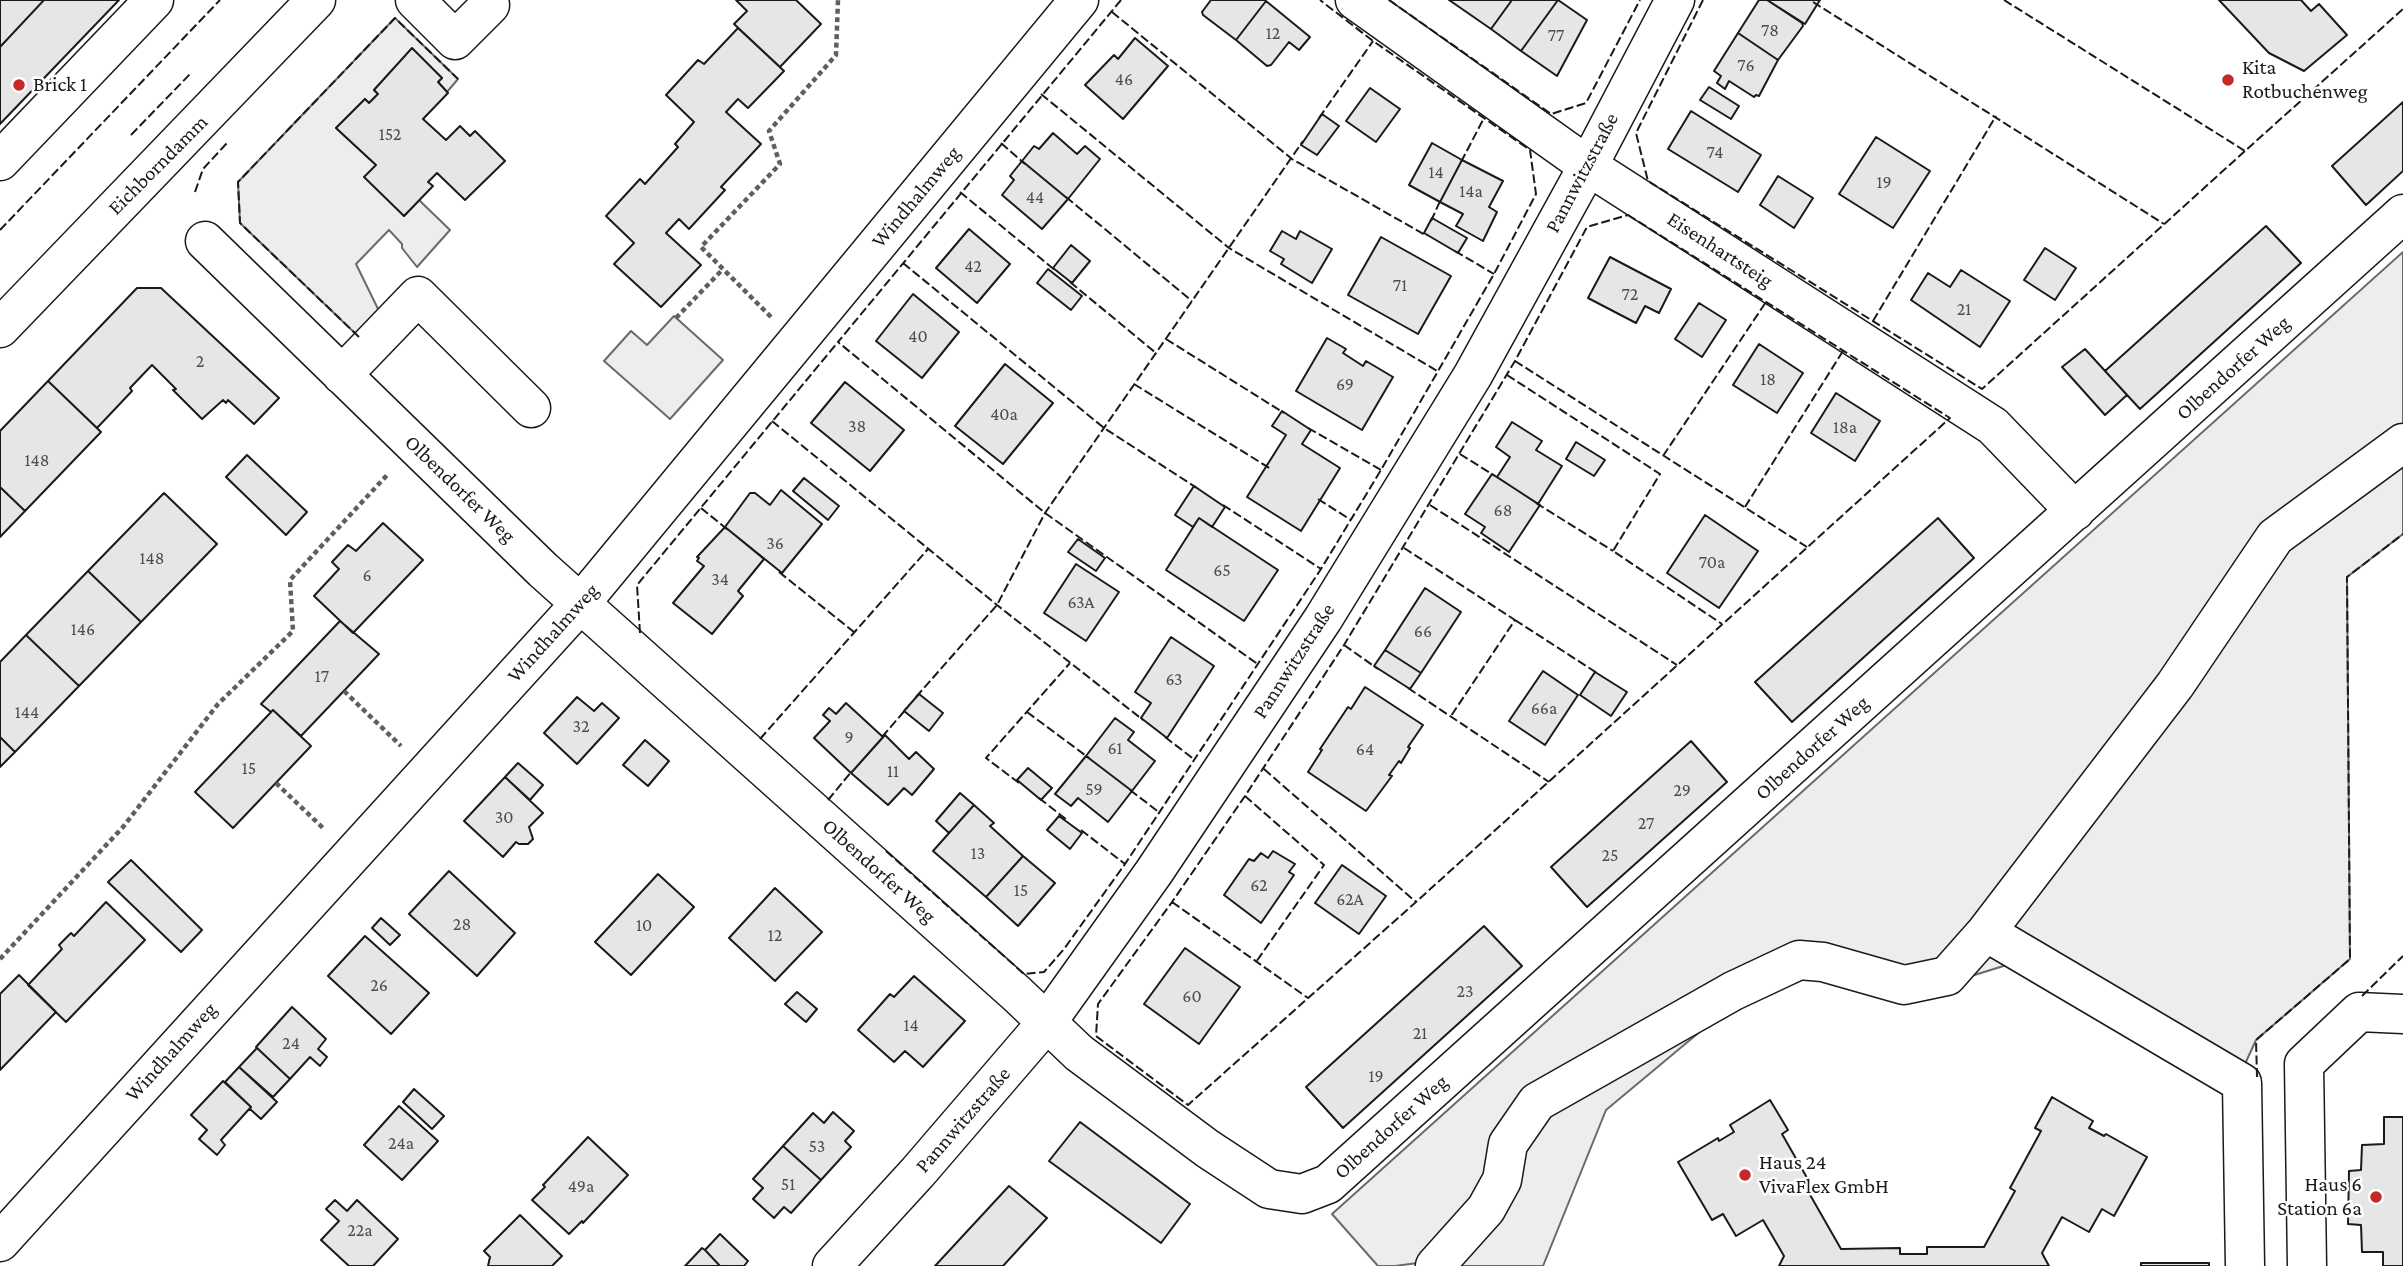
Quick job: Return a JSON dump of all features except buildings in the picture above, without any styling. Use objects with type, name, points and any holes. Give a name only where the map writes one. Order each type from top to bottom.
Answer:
[{"type":"street","points":[[0,162],[154,0]]},
{"type":"street","name":"Eichborndamm","points":[[0,328],[316,0]]},
{"type":"street","points":[[415,0],[455,40],[490,5]]},
{"type":"street","name":"Windhalmweg","points":[[0,1242],[580,604],[1079,0]]},
{"type":"street","name":"Eisenhartsteig","points":[[1354,0],[1588,166],[1993,426],[2075,511]]},
{"type":"street","name":"Pannwitzstraße","points":[[832,1266],[918,1172],[1047,1022],[1154,872],[1323,619],[1473,375],[1588,166],[1675,0]]},
{"type":"street","name":"Olbendorfer Weg","points":[[205,241],[580,604],[1079,1053],[1208,1149],[1269,1189],[1302,1194],[1328,1184],[2403,214]]},
{"type":"street","points":[[342,375],[418,296],[531,408]]},
{"type":"street","points":[[1435,1266],[1486,1209],[1502,1180],[1508,1144],[1537,1102],[1733,991],[1799,960],[1823,962],[1904,985],[1947,976],[1986,932],[2175,685],[2275,537],[2403,443]]},
{"type":"street","points":[[1986,932],[2242,1083],[2245,1266]]},
{"type":"street","points":[[2307,1266],[2304,1064],[2359,1012],[2403,1014]]},
{"type":"path","points":[[779,325],[701,247],[780,164],[769,131],[836,55],[838,0]]},
{"type":"path","points":[[676,318],[723,269]]},
{"type":"path","points":[[0,959],[122,828],[218,704],[293,631],[290,580],[390,471]]},
{"type":"path","points":[[344,691],[409,753]]},
{"type":"path","points":[[276,783],[332,837]]},
{"type":"shaded area","points":[[395,18],[458,79],[447,92],[438,82],[442,78],[412,49],[374,90],[378,94],[369,103],[365,99],[336,128],[376,165],[404,216],[419,200],[450,230],[417,267],[389,230],[356,264],[381,315],[360,338],[240,223],[238,182]]},
{"type":"shaded area","points":[[2403,252],[2403,534],[2347,577],[2350,959],[2256,1040],[2234,1088],[2010,964],[1894,1000],[1811,976],[1720,1015],[1606,1110],[1543,1266],[1460,1266],[1440,1260],[1378,1266],[1332,1214]]},
{"type":"shaded area","points":[[674,316],[723,360],[670,419],[604,361],[631,331],[647,345]]},
{"type":"fence","points":[[0,230],[220,0]]},
{"type":"fence","points":[[1121,0],[838,342],[1045,513],[1259,665]]},
{"type":"fence","points":[[886,851],[1024,974],[1044,972],[1064,949],[1125,864],[1321,569],[1494,274],[1536,194],[1530,150],[1373,41],[1320,0]]},
{"type":"fence","points":[[1389,0],[1551,114],[1586,103],[1640,0]]},
{"type":"fence","points":[[1703,0],[1636,133],[1648,181],[1982,389],[2245,151]]},
{"type":"fence","points":[[2004,0],[2245,151],[2403,9]]},
{"type":"fence","points":[[1813,2],[2164,224]]},
{"type":"fence","points":[[1112,12],[1292,159],[1427,236]]},
{"type":"fence","points":[[359,337],[240,223],[238,182],[395,18],[458,79]]},
{"type":"fence","points":[[1319,118],[1373,41]]},
{"type":"fence","points":[[131,135],[191,73]]},
{"type":"fence","points":[[1041,94],[1229,248],[1439,372]]},
{"type":"fence","points":[[1873,321],[1996,116]]},
{"type":"fence","points":[[1461,162],[1484,118]]},
{"type":"fence","points":[[916,697],[997,605],[1045,513],[1303,141]]},
{"type":"fence","points":[[195,192],[203,169],[227,143]]},
{"type":"fence","points":[[1001,143],[1025,164]]},
{"type":"fence","points":[[960,192],[1056,271]]},
{"type":"fence","points":[[1066,197],[1192,301]]},
{"type":"fence","points":[[1431,221],[1441,199]]},
{"type":"fence","points":[[1628,215],[1950,418],[1188,1105],[1096,1036],[1098,1004],[1245,796],[1344,645],[1515,361],[1587,227],[1628,215]]},
{"type":"fence","points":[[1455,251],[1494,274]]},
{"type":"fence","points":[[903,263],[1104,428],[1197,488]]},
{"type":"fence","points":[[1070,282],[1156,353]]},
{"type":"fence","points":[[1663,456],[1766,302]]},
{"type":"fence","points":[[1166,339],[1284,413]]},
{"type":"fence","points":[[640,633],[637,585],[838,342]]},
{"type":"fence","points":[[1745,507],[1843,351]]},
{"type":"fence","points":[[1515,361],[1807,547]]},
{"type":"fence","points":[[1507,375],[1660,474],[1613,551],[1722,624]]},
{"type":"fence","points":[[1134,384],[1271,469]]},
{"type":"fence","points":[[772,421],[1143,720]]},
{"type":"fence","points":[[1308,428],[1381,470]]},
{"type":"fence","points":[[1460,454],[1495,476]]},
{"type":"fence","points":[[1318,499],[1351,520]]},
{"type":"fence","points":[[1536,503],[1613,551]]},
{"type":"fence","points":[[1223,505],[1321,569]]},
{"type":"fence","points":[[1430,505],[1677,665]]},
{"type":"fence","points":[[701,508],[728,530]]},
{"type":"fence","points":[[2257,1077],[2256,1040],[2350,959],[2347,577],[2403,534]]},
{"type":"fence","points":[[1404,548],[1515,620],[1451,716]]},
{"type":"fence","points":[[760,739],[928,549]]},
{"type":"fence","points":[[779,572],[854,632]]},
{"type":"fence","points":[[1515,620],[1597,673]]},
{"type":"fence","points":[[1344,645],[1378,669]]},
{"type":"fence","points":[[1019,783],[986,758],[1070,663]]},
{"type":"fence","points":[[1408,688],[1549,782]]},
{"type":"fence","points":[[882,737],[907,708]]},
{"type":"fence","points":[[1027,712],[1089,758]]},
{"type":"fence","points":[[1165,737],[1195,760]]},
{"type":"fence","points":[[1264,769],[1416,902]]},
{"type":"fence","points":[[828,800],[852,771]]},
{"type":"fence","points":[[1130,790],[1160,813]]},
{"type":"fence","points":[[1245,796],[1324,865],[1256,962]]},
{"type":"fence","points":[[1039,798],[1067,820]]},
{"type":"fence","points":[[1081,830],[1125,864]]},
{"type":"fence","points":[[1172,902],[1308,998]]},
{"type":"fence","points":[[2362,996],[2403,956]]},
{"type":"place","name":"Kita Rotbuchenweg","points":[[2228,80]]},
{"type":"place","name":"Brick 1","points":[[19,85]]},
{"type":"place","name":"Haus 24 VivaFlex GmbH","points":[[1745,1175]]},
{"type":"place","name":"Haus 6 Station 6a","points":[[2376,1197]]}]
